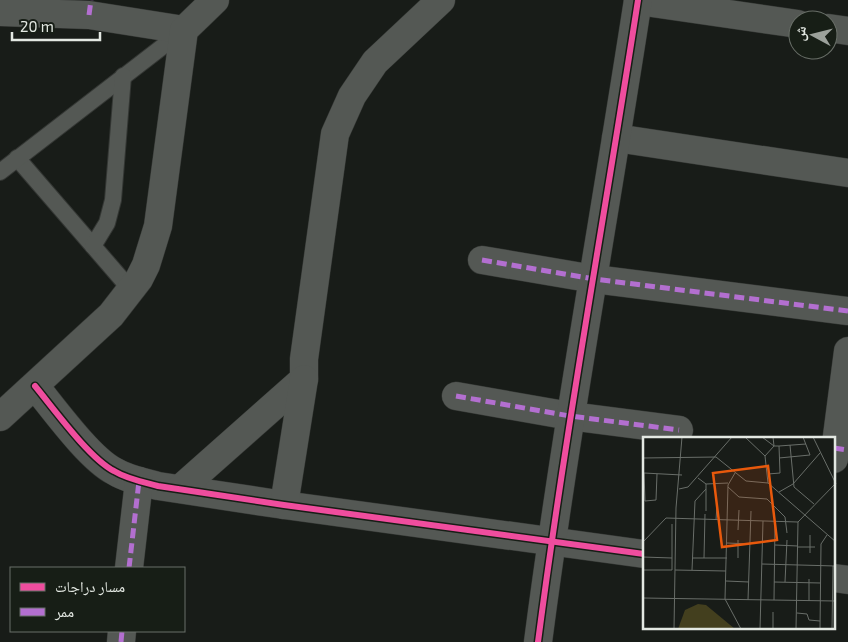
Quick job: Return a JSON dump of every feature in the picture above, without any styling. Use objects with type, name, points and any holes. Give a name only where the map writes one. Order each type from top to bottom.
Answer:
[{"type":"street","points":[[0,417],[36,386],[111,315],[131,290],[146,265],[158,226],[184,30],[215,0]]},
{"type":"street","points":[[284,505],[304,379],[304,359],[335,134],[352,96],[375,62],[441,0]]},
{"type":"street","points":[[538,642],[570,416],[594,279],[638,1],[788,23]]},
{"type":"street","points":[[0,12],[90,8],[184,30]]},
{"type":"street","points":[[616,138],[848,173]]},
{"type":"street","points":[[482,260],[594,279],[848,311]]},
{"type":"street","points":[[838,451],[848,351]]},
{"type":"street","points":[[181,488],[304,379]]},
{"type":"street","points":[[36,386],[91,452],[113,471],[139,481],[158,486],[284,505],[643,554]]},
{"type":"street","points":[[456,396],[570,416],[679,430]]},
{"type":"street","points":[[129,567],[139,481]]},
{"type":"lane","points":[[0,172],[184,30]]},
{"type":"lane","points":[[93,246],[106,223],[113,200],[123,76]]},
{"type":"lane","points":[[17,158],[131,290]]},
{"type":"marked path","points":[[89,15],[91,0]]},
{"type":"marked path","points":[[482,260],[594,279],[848,311]]},
{"type":"marked path","points":[[456,396],[570,416],[679,430]]},
{"type":"marked path","points":[[836,448],[848,450]]},
{"type":"marked path","points":[[129,567],[139,481]]},
{"type":"marked path","points":[[121,642],[122,632]]},
{"type":"cycle path","points":[[538,642],[573,401],[638,0]]},
{"type":"cycle path","points":[[35,386],[72,432],[104,465],[119,474],[141,482],[284,505],[643,554]]}]
